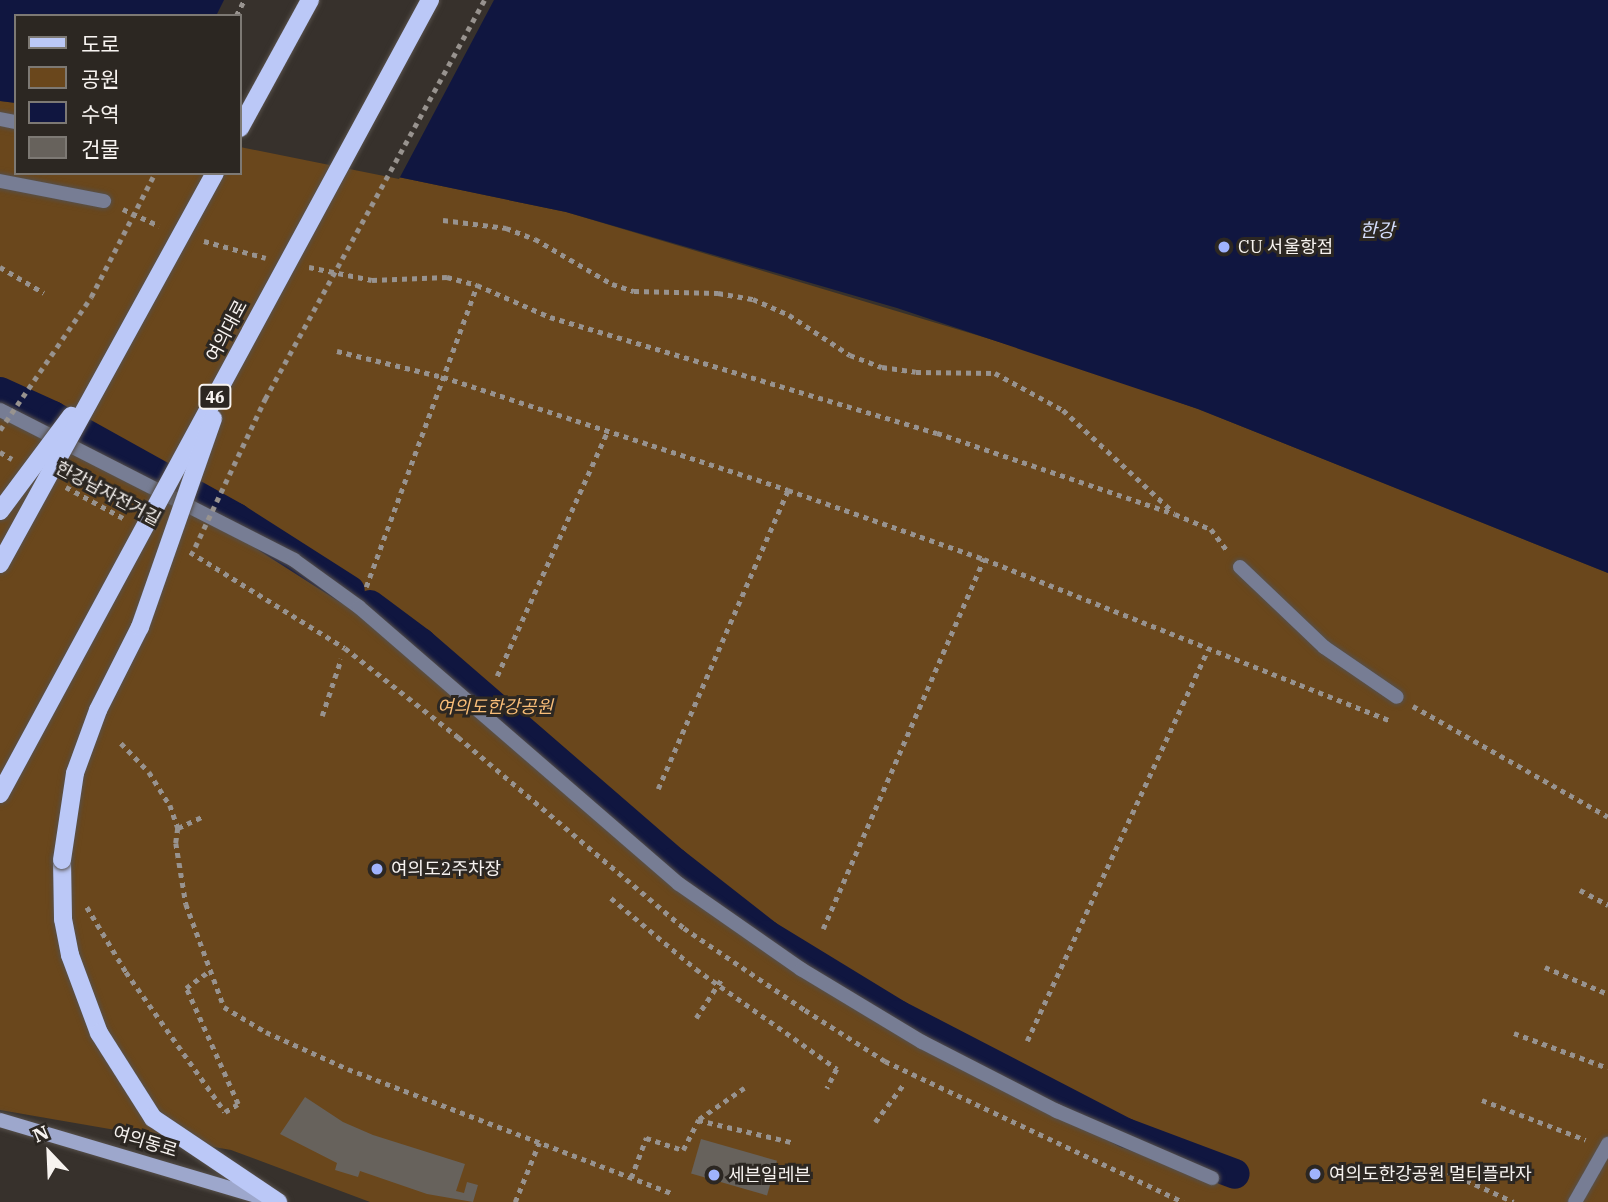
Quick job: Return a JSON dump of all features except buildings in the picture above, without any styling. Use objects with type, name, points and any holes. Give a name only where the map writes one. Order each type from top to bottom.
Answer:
[{"type":"main road","points":[[242,124],[310,0]]},
{"type":"main road","name":"여의대로","points":[[0,794],[430,0]]},
{"type":"main road","points":[[0,564],[214,175]]},
{"type":"main road","points":[[0,511],[111,363]]},
{"type":"main road","name":"46","points":[[62,897],[62,860],[75,772],[98,710],[140,627],[232,366]]},
{"type":"main road","points":[[62,897],[70,956],[99,1033],[153,1118],[278,1202]]},
{"type":"main road","name":"여의동로","points":[[0,1120],[278,1202]]},
{"type":"street","points":[[0,181],[104,201]]},
{"type":"street","points":[[0,410],[237,527],[294,560],[359,607],[679,884],[801,969],[922,1042],[1057,1111],[1212,1178]]},
{"type":"street","points":[[1240,568],[1324,647],[1396,697]]},
{"type":"street","points":[[1575,1202],[1607,1146]]},
{"type":"path","points":[[265,399],[484,0]]},
{"type":"path","points":[[0,430],[91,297],[154,175]]},
{"type":"path","points":[[104,201],[164,228]]},
{"type":"path","points":[[443,220],[506,228],[535,239],[604,279],[635,291],[718,293],[753,299],[789,314],[850,355],[882,367],[916,372],[995,373],[1063,410],[1175,514]]},
{"type":"path","points":[[190,236],[281,261]]},
{"type":"path","points":[[294,264],[372,280],[447,277],[477,285],[550,317],[937,433],[1175,514],[1211,529],[1240,568]]},
{"type":"path","points":[[0,267],[44,293]]},
{"type":"path","points":[[359,607],[477,285]]},
{"type":"path","points":[[337,351],[443,377],[788,490],[984,559],[1389,720]]},
{"type":"path","points":[[497,676],[608,430]]},
{"type":"path","points":[[0,452],[24,465]]},
{"type":"path","name":"한강남자전거길","points":[[60,484],[127,520]]},
{"type":"path","points":[[658,789],[788,490]]},
{"type":"path","points":[[181,548],[204,560]]},
{"type":"path","points":[[822,929],[984,559]]},
{"type":"path","points":[[1027,1041],[1208,650]]},
{"type":"path","points":[[322,716],[341,659]]},
{"type":"path","points":[[1396,697],[1608,817]]},
{"type":"path","points":[[121,743],[149,772],[170,805],[178,828],[176,843],[187,904],[208,972],[224,1007],[265,1032],[673,1194]]},
{"type":"path","points":[[178,828],[204,816]]},
{"type":"path","points":[[1580,890],[1608,905]]},
{"type":"path","points":[[62,897],[83,899],[126,972],[225,1112],[238,1104],[186,988],[208,972]]},
{"type":"path","points":[[611,898],[718,985],[836,1069],[827,1089]]},
{"type":"path","points":[[1545,967],[1608,993]]},
{"type":"path","points":[[696,1018],[723,977]]},
{"type":"path","points":[[1514,1032],[1608,1068]]},
{"type":"path","points":[[875,1122],[903,1085]]},
{"type":"path","points":[[631,1178],[646,1138],[683,1150],[698,1120],[744,1088]]},
{"type":"path","points":[[1482,1100],[1607,1146]]},
{"type":"path","points":[[698,1120],[791,1142]]},
{"type":"path","points":[[514,1202],[539,1143]]},
{"type":"path","points":[[1448,1172],[1514,1202]]},
{"type":"green space","name":"여의도한강공원","points":[[0,101],[14,103],[14,175],[242,175],[242,144],[566,212],[1050,357],[1198,409],[1608,573],[1608,1202],[370,1202],[231,1150],[0,1110]]},
{"type":"water","name":"한강","points":[[0,0],[1608,0],[1608,573],[1198,409],[897,308],[566,212],[242,144],[242,14],[14,14],[14,103],[0,101]]},
{"type":"pier","points":[[224,0],[494,0],[399,179],[242,147],[242,14],[217,14]]},
{"type":"waterway","points":[[0,392],[53,416],[236,518],[350,591]]},
{"type":"waterway","points":[[370,605],[421,643],[674,862],[767,935],[898,1015],[1126,1133],[1235,1174]]},
{"type":"place","name":"CU 서울항점","points":[[1224,247]]},
{"type":"place","name":"여의도2주차장","points":[[377,869]]},
{"type":"place","name":"여의도한강공원 멀티플라자","points":[[1315,1174]]},
{"type":"place","name":"세븐일레븐","points":[[714,1175]]}]
